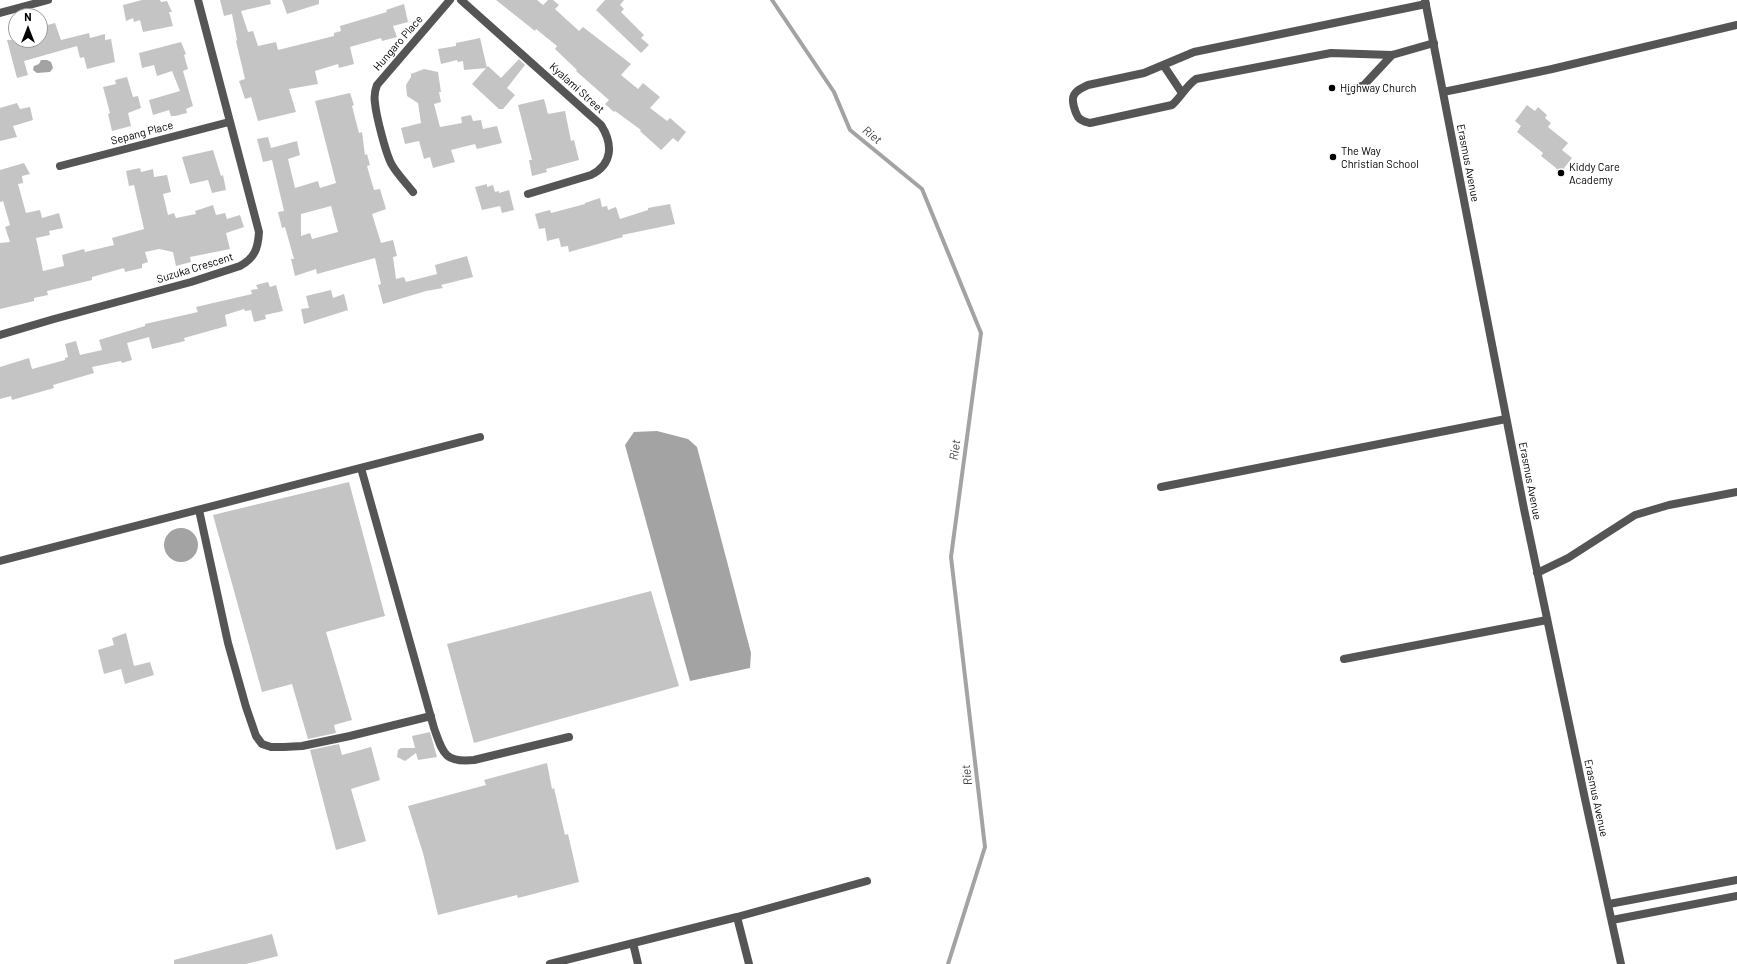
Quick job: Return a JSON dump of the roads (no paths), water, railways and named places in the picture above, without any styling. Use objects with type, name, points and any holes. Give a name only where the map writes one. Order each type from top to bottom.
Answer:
[{"type":"street","points":[[0,13],[48,0]]},
{"type":"street","name":"Suzuka Crescent","points":[[0,335],[191,282],[240,266],[252,259],[257,249],[259,232],[198,0]]},
{"type":"street","name":"Hungaro Place","points":[[413,192],[396,171],[389,159],[376,111],[376,88],[450,0]]},
{"type":"street","name":"Kyalami Street","points":[[461,0],[601,125],[607,134],[610,149],[605,163],[600,171],[528,194]]},
{"type":"street","points":[[1425,2],[1194,52],[1144,74],[1079,89],[1074,95],[1073,102],[1078,117],[1083,121],[1090,123],[1172,105],[1188,85],[1196,79],[1320,55],[1343,52],[1392,55],[1434,43]]},
{"type":"street","name":"Erasmus Avenue","points":[[1425,2],[1537,573],[1621,964]]},
{"type":"street","points":[[1443,92],[1552,69],[1737,25]]},
{"type":"street","points":[[1349,91],[1364,85],[1392,55]]},
{"type":"street","points":[[1164,66],[1182,93]]},
{"type":"street","name":"Sepang Place","points":[[60,166],[229,122]]},
{"type":"street","points":[[1161,487],[1506,419]]},
{"type":"street","points":[[0,561],[480,437]]},
{"type":"street","points":[[361,468],[431,716],[442,748],[446,754],[453,760],[460,762],[570,737]]},
{"type":"street","points":[[1537,573],[1568,558],[1635,515],[1668,505],[1737,492]]},
{"type":"street","points":[[199,510],[228,643],[246,707],[256,736],[262,744],[271,747],[284,748],[302,746],[431,716]]},
{"type":"street","points":[[1344,659],[1547,620]]},
{"type":"street","points":[[1609,904],[1737,880]]},
{"type":"street","points":[[550,964],[737,917],[866,881]]},
{"type":"street","points":[[1612,920],[1737,896]]},
{"type":"street","points":[[737,917],[749,964]]},
{"type":"street","points":[[633,943],[638,964]]},
{"type":"waterway","name":"Riet","points":[[772,0],[834,92],[850,130],[922,189],[981,333],[951,557],[985,847],[948,964]]},
{"type":"place","name":"Highway Church","points":[[1332,88]]},
{"type":"place","name":"The Way Christian School","points":[[1333,157]]},
{"type":"place","name":"Kiddy Care Academy","points":[[1561,173]]}]
